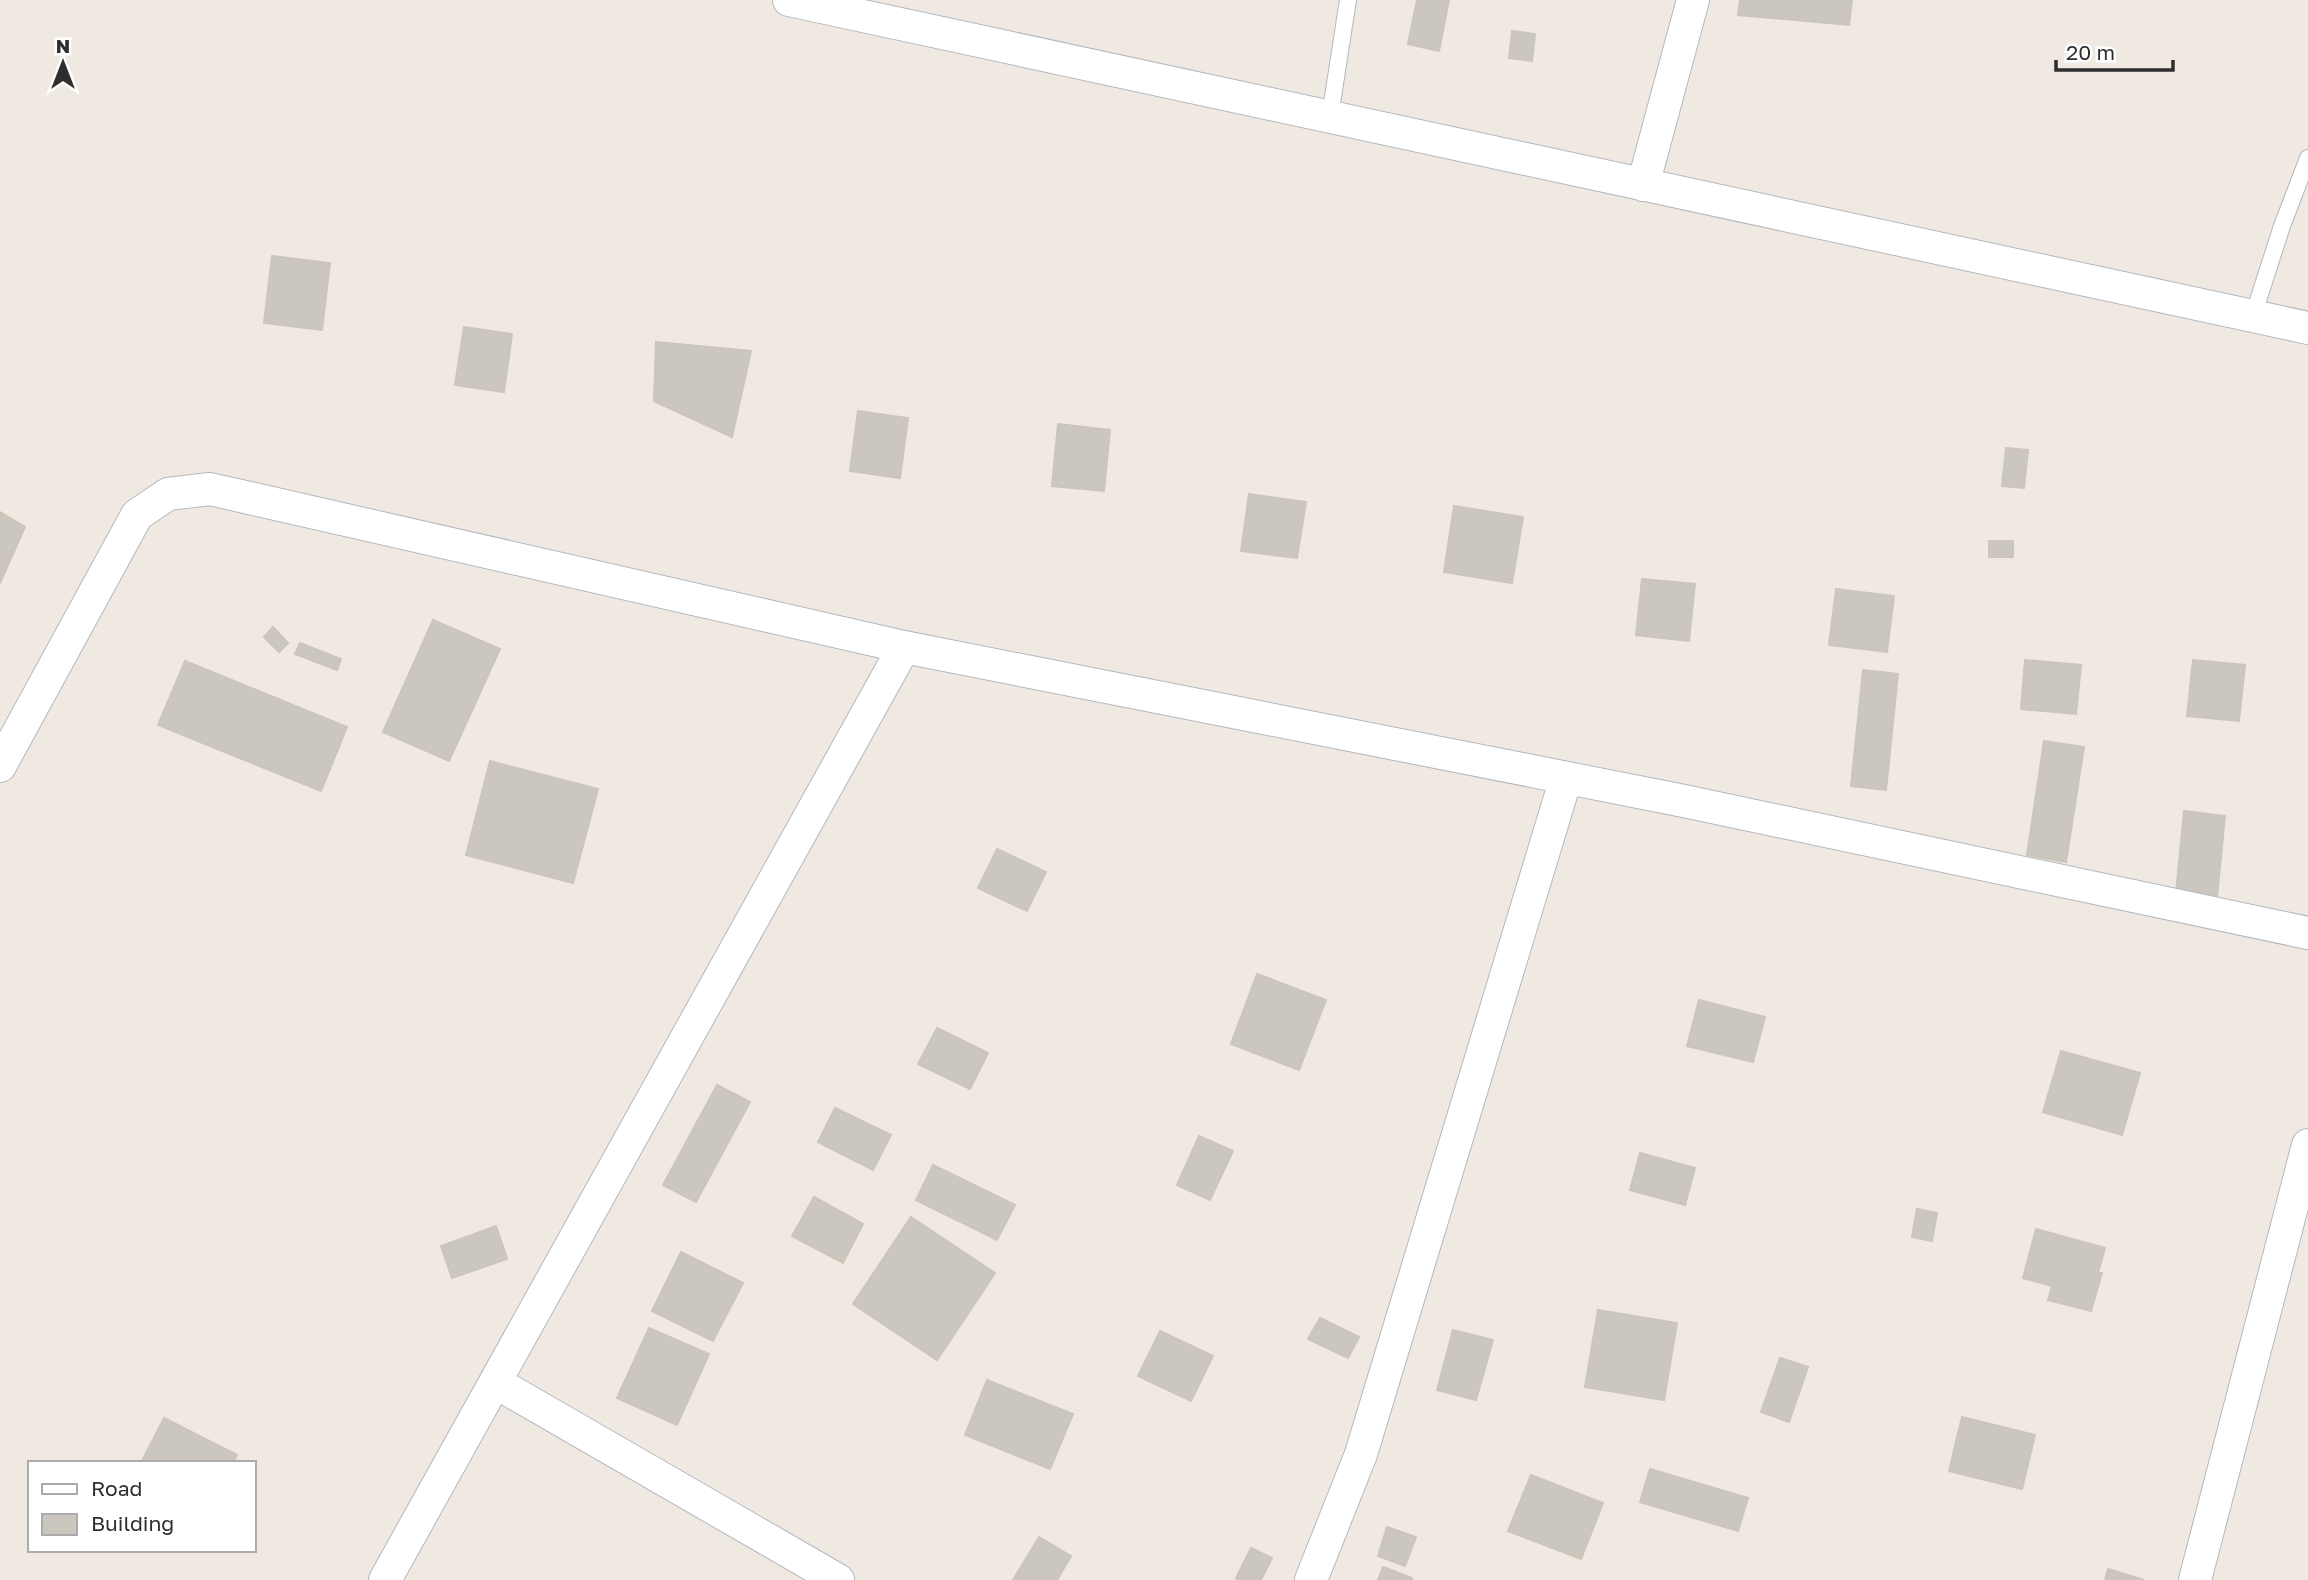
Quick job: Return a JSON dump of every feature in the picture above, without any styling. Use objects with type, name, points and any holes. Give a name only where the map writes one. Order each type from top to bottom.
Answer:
[{"type":"street","points":[[789,0],[830,4],[1643,185],[2308,328]]},
{"type":"street","points":[[1643,185],[1693,0]]},
{"type":"street","points":[[0,766],[138,515],[168,494],[210,489],[904,646],[1697,803],[2308,933]]},
{"type":"street","points":[[384,1580],[904,646]]},
{"type":"street","points":[[1311,1580],[1361,1454],[1566,778]]},
{"type":"street","points":[[2195,1580],[2308,1145]]},
{"type":"street","points":[[495,1382],[838,1580]]},
{"type":"lane","points":[[1330,116],[1348,0]]},
{"type":"lane","points":[[2253,316],[2282,226],[2308,158]]},
{"type":"building","points":[[1417,0],[1449,0],[1439,51],[1408,44]]},
{"type":"building","points":[[1740,0],[1852,0],[1849,25],[1738,15]]},
{"type":"building","points":[[1512,31],[1535,34],[1532,61],[1509,58]]},
{"type":"building","points":[[272,256],[330,263],[322,330],[264,323]]},
{"type":"building","points":[[464,327],[512,334],[504,392],[455,385]]},
{"type":"building","points":[[656,342],[751,351],[732,437],[654,401]]},
{"type":"building","points":[[858,411],[908,418],[900,478],[850,471]]},
{"type":"building","points":[[1058,424],[1110,430],[1104,491],[1052,486]]},
{"type":"building","points":[[2006,448],[2028,450],[2024,488],[2002,486]]},
{"type":"building","points":[[1249,494],[1306,502],[1297,558],[1241,551]]},
{"type":"building","points":[[1454,506],[1523,517],[1512,583],[1444,572]]},
{"type":"building","points":[[0,512],[25,527],[0,583]]},
{"type":"building","points":[[1989,541],[2013,541],[2013,557],[1989,557]]},
{"type":"building","points":[[1642,579],[1695,584],[1689,641],[1636,635]]},
{"type":"building","points":[[1836,589],[1894,596],[1887,652],[1829,645]]},
{"type":"building","points":[[433,620],[500,649],[449,761],[383,732]]},
{"type":"building","points":[[273,627],[288,643],[279,652],[264,637]]},
{"type":"building","points":[[300,643],[341,659],[337,670],[295,654]]},
{"type":"building","points":[[2025,660],[2081,665],[2076,714],[2021,709]]},
{"type":"building","points":[[2193,660],[2245,665],[2239,721],[2187,716]]},
{"type":"building","points":[[185,661],[347,727],[321,791],[158,725]]},
{"type":"building","points":[[1863,670],[1898,674],[1886,790],[1851,786]]},
{"type":"building","points":[[2044,741],[2084,747],[2066,862],[2027,855]]},
{"type":"building","points":[[490,761],[598,789],[573,883],[466,855]]},
{"type":"building","points":[[2184,811],[2225,816],[2217,897],[2176,893]]},
{"type":"building","points":[[997,849],[1046,872],[1027,911],[978,888]]},
{"type":"building","points":[[1257,974],[1326,1000],[1299,1070],[1231,1044]]},
{"type":"building","points":[[1699,1000],[1765,1017],[1753,1062],[1687,1046]]},
{"type":"building","points":[[937,1028],[988,1053],[970,1089],[918,1064]]},
{"type":"building","points":[[2061,1051],[2140,1073],[2122,1135],[2043,1112]]},
{"type":"building","points":[[717,1085],[750,1102],[696,1202],[663,1185]]},
{"type":"building","points":[[835,1108],[891,1135],[873,1170],[818,1142]]},
{"type":"building","points":[[1199,1136],[1233,1151],[1210,1200],[1177,1185]]},
{"type":"building","points":[[1640,1153],[1695,1168],[1685,1205],[1630,1190]]},
{"type":"building","points":[[933,1165],[1015,1205],[997,1240],[916,1200]]},
{"type":"building","points":[[814,1197],[863,1224],[843,1263],[792,1236]]},
{"type":"building","points":[[1917,1209],[1937,1213],[1932,1241],[1912,1237]]},
{"type":"building","points":[[911,1217],[995,1273],[937,1360],[853,1304]]},
{"type":"building","points":[[496,1226],[507,1259],[452,1278],[441,1246]]},
{"type":"building","points":[[2036,1229],[2105,1248],[2098,1273],[2102,1273],[2091,1311],[2048,1300],[2052,1286],[2023,1278]]},
{"type":"building","points":[[681,1252],[743,1283],[713,1341],[652,1311]]},
{"type":"building","points":[[1598,1310],[1677,1323],[1664,1400],[1585,1387]]},
{"type":"building","points":[[1320,1318],[1359,1337],[1348,1358],[1308,1339]]},
{"type":"building","points":[[649,1328],[709,1354],[677,1425],[617,1398]]},
{"type":"building","points":[[1453,1330],[1493,1340],[1476,1400],[1437,1390]]},
{"type":"building","points":[[1160,1331],[1213,1356],[1191,1401],[1138,1376]]},
{"type":"building","points":[[1780,1358],[1808,1367],[1789,1422],[1761,1412]]},
{"type":"building","points":[[987,1380],[1073,1414],[1050,1469],[965,1435]]},
{"type":"building","points":[[1962,1417],[2035,1435],[2022,1489],[1949,1471]]},
{"type":"building","points":[[164,1418],[237,1455],[234,1461],[142,1461]]},
{"type":"building","points":[[1650,1469],[1748,1498],[1738,1531],[1640,1502]]},
{"type":"building","points":[[1531,1475],[1603,1503],[1581,1559],[1508,1531]]},
{"type":"building","points":[[1387,1527],[1416,1537],[1405,1566],[1378,1556]]},
{"type":"building","points":[[1039,1537],[1071,1556],[1057,1580],[1013,1580]]},
{"type":"building","points":[[1251,1548],[1272,1558],[1261,1580],[1240,1580],[1236,1578]]},
{"type":"building","points":[[1383,1567],[1412,1578],[1412,1580],[1378,1580]]},
{"type":"building","points":[[2108,1569],[2144,1580],[2105,1580]]}]
